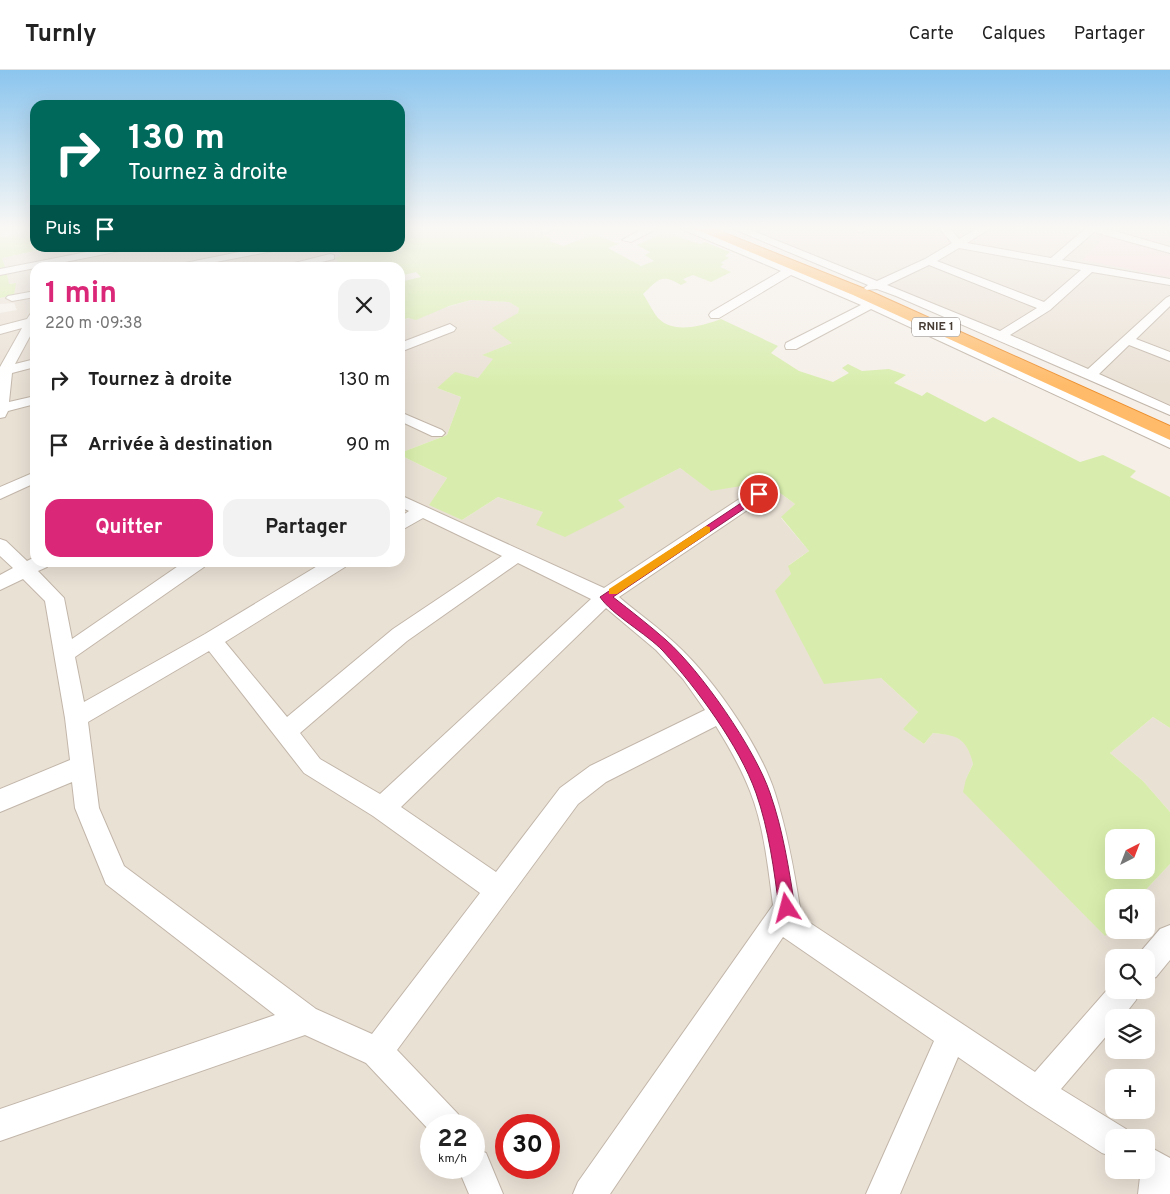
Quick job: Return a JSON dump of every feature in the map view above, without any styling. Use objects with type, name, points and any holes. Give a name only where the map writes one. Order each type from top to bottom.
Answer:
[{"type":"highway","name":"RNIE 1","points":[[833,280],[1170,420]]},
{"type":"highway","name":"RNIE 1","points":[[837,280],[1170,434]]},
{"type":"street","points":[[715,315],[773,280]]},
{"type":"street","points":[[822,280],[999,337],[1090,374],[1170,411]]},
{"type":"street","points":[[840,280],[1000,363],[1170,443]]},
{"type":"street","points":[[791,346],[865,293],[890,280]]},
{"type":"street","points":[[978,280],[1046,307]]},
{"type":"street","points":[[999,337],[1046,307],[1076,280]]},
{"type":"street","points":[[12,298],[30,295]]},
{"type":"street","points":[[1090,374],[1127,340],[1165,312],[1170,300]]},
{"type":"street","points":[[0,330],[30,321]]},
{"type":"street","points":[[2,371],[30,325]]},
{"type":"street","points":[[405,346],[450,328]]},
{"type":"street","points":[[1127,340],[1170,357]]},
{"type":"street","points":[[2,371],[30,363]]},
{"type":"street","points":[[2,371],[6,376],[1,411],[30,402]]},
{"type":"street","points":[[405,418],[437,433]]},
{"type":"street","points":[[0,494],[30,479]]},
{"type":"street","points":[[382,808],[605,597],[759,494]]},
{"type":"street","points":[[405,502],[605,597],[663,644],[690,673],[720,713],[743,749],[763,792],[778,851],[787,908],[590,1194]]},
{"type":"street","points":[[405,522],[422,511]]},
{"type":"street","points":[[0,545],[30,564]]},
{"type":"street","points":[[286,732],[400,635],[517,555]]},
{"type":"street","points":[[0,583],[34,567],[54,598],[76,718],[80,767],[87,808],[115,876],[305,1020],[377,1052],[436,1114]]},
{"type":"street","points":[[63,655],[191,567]]},
{"type":"street","points":[[76,718],[212,640],[331,567]]},
{"type":"street","points":[[212,640],[312,766],[382,808],[499,890]]},
{"type":"street","points":[[377,1052],[569,796],[598,774],[720,713]]},
{"type":"street","points":[[0,801],[80,767]]},
{"type":"street","points":[[780,919],[953,1034],[1037,1093],[1105,1136]]},
{"type":"street","points":[[1155,956],[1170,939]]},
{"type":"street","points":[[1037,1093],[1118,999]]},
{"type":"street","points":[[0,1126],[305,1020]]},
{"type":"street","points":[[883,1194],[953,1034]]},
{"type":"street","points":[[480,1179],[486,1194]]},
{"type":"shaded area","points":[[8,280],[30,280],[30,567],[405,567],[405,457],[447,478],[430,504],[462,520],[498,497],[544,512],[624,507],[617,500],[680,468],[711,490],[765,482],[795,504],[781,518],[809,551],[789,565],[881,678],[918,712],[904,729],[924,744],[933,733],[954,735],[969,747],[973,764],[966,779],[1105,934],[1105,939],[1155,939],[1155,889],[1147,889],[1170,864],[1170,1194],[0,1194],[0,313],[17,310],[14,303],[0,304],[0,298],[14,294],[15,283],[9,284]]},
{"type":"shaded area","points":[[867,280],[1170,280],[1170,409]]},
{"type":"shaded area","points":[[471,300],[509,302],[519,308],[512,343],[483,355],[494,359],[478,378],[437,388],[461,397],[447,435],[405,451],[405,320]]},
{"type":"shaded area","points":[[1153,717],[1170,728],[1170,812],[1143,781],[1110,753]]},
{"type":"green space","points":[[0,280],[8,280],[9,284],[16,283],[14,295],[0,298]]},
{"type":"green space","points":[[406,280],[659,280],[643,294],[655,314],[661,321],[669,325],[677,327],[695,326],[721,319],[778,346],[771,353],[799,371],[833,382],[849,373],[842,368],[848,364],[862,371],[889,369],[906,375],[894,383],[922,396],[927,392],[985,422],[993,417],[1080,462],[1103,455],[1136,471],[1130,477],[1170,497],[1170,728],[1153,717],[1110,753],[1143,781],[1170,812],[1170,864],[1147,889],[1105,889],[1105,936],[963,792],[966,779],[973,764],[968,749],[960,740],[949,735],[933,733],[924,744],[903,729],[918,712],[881,678],[824,684],[775,591],[791,574],[788,566],[809,551],[781,517],[795,504],[765,482],[711,491],[680,468],[618,500],[625,507],[565,537],[536,525],[543,512],[498,497],[462,520],[429,505],[447,478],[405,457],[405,451],[447,435],[461,397],[437,388],[455,372],[478,378],[493,359],[482,355],[512,343],[492,328],[518,313],[519,308],[509,302],[471,300],[449,306],[416,320],[405,319]]},
{"type":"green space","points":[[673,280],[687,282],[681,285],[674,281]]},
{"type":"slow traffic","points":[[613,591],[706,530]]},
{"type":"route","points":[[759,494],[605,597],[663,644],[690,673],[720,713],[743,749],[763,792],[778,851],[787,908]]}]
